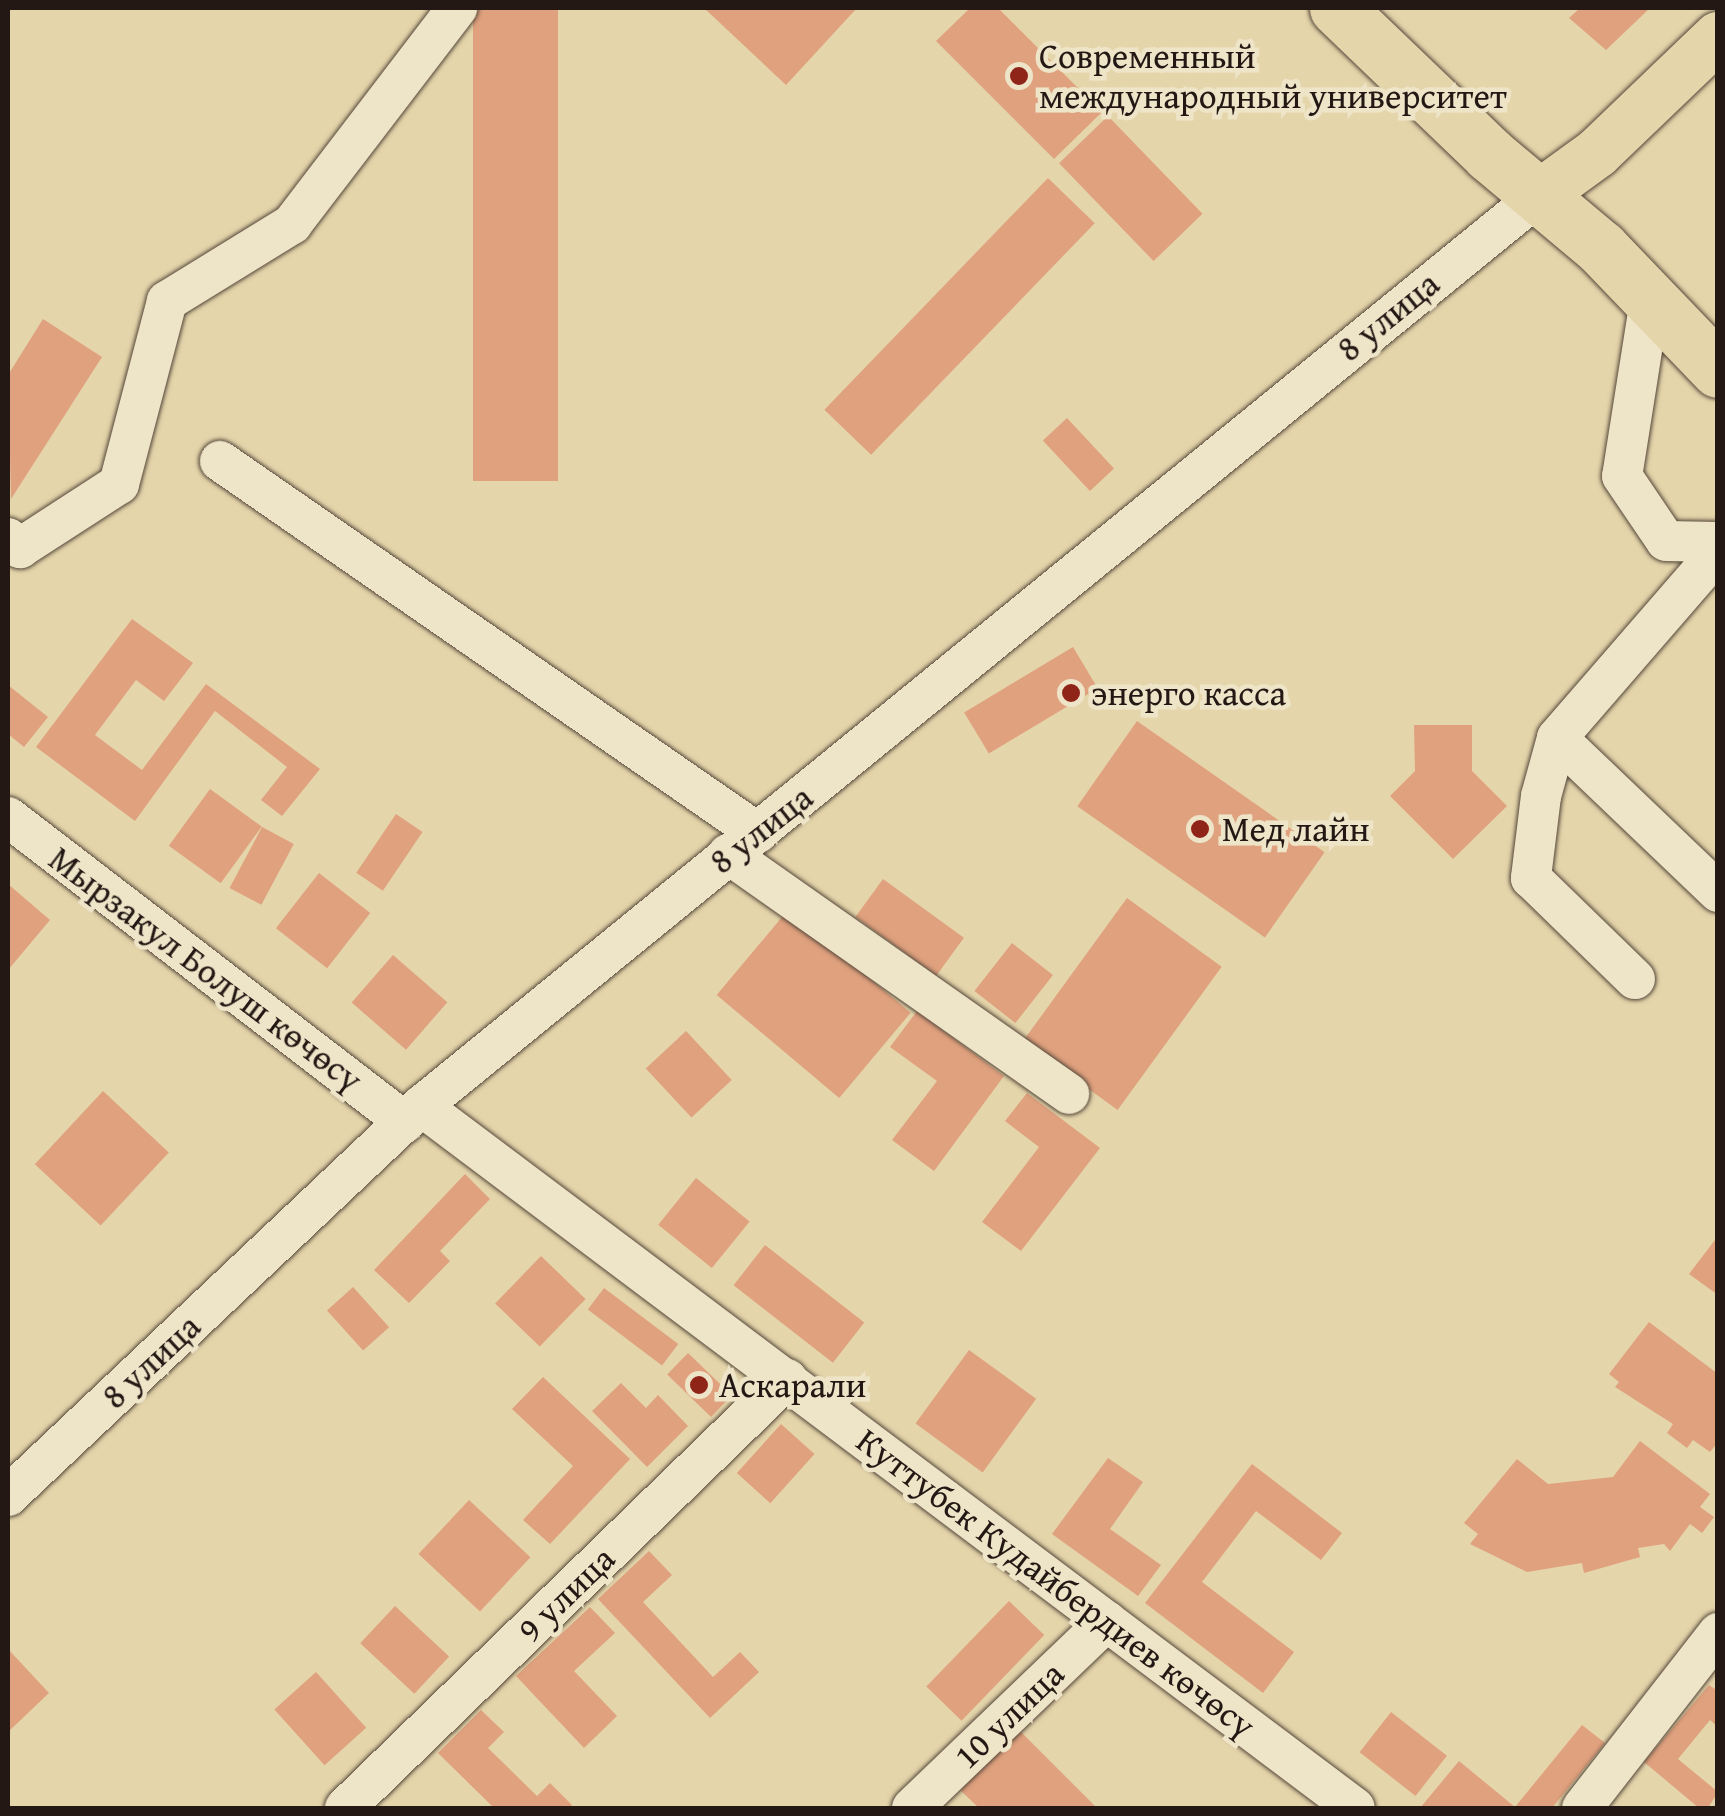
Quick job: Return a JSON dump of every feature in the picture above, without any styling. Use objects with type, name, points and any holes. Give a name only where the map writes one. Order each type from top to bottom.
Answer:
[{"type":"highway","points":[[1337,8],[1489,154],[1542,194],[1718,370]]},
{"type":"main road","points":[[1542,194],[1597,152],[1718,37]]},
{"type":"street","points":[[8,538],[20,548],[118,484],[167,301],[292,224],[457,8]]},
{"type":"street","name":"8 улица","points":[[8,1496],[413,1114],[1542,194]]},
{"type":"street","points":[[1650,300],[1622,476],[1666,541],[1718,542]]},
{"type":"street","points":[[220,461],[743,844],[1069,1094]]},
{"type":"street","points":[[1635,980],[1531,878],[1540,796],[1557,738],[1718,552]]},
{"type":"street","points":[[1557,738],[1718,892]]},
{"type":"street","name":"Мырзакул Болуш көчөсү","points":[[8,817],[413,1114]]},
{"type":"street","name":"Куттубек Кудайбердиев көчөсү","points":[[413,1114],[787,1379],[1355,1808]]},
{"type":"street","name":"9 улица","points":[[345,1808],[787,1379]]},
{"type":"street","name":"10 улица","points":[[912,1808],[1106,1621]]},
{"type":"street","points":[[1582,1808],[1718,1633]]},
{"type":"building","points":[[473,8],[558,8],[558,481],[473,481]]},
{"type":"building","points":[[704,8],[857,8],[786,85]]},
{"type":"building","name":"Современный международный университет","points":[[970,8],[998,8],[1102,112],[1054,159],[936,41]]},
{"type":"building","points":[[1580,8],[1650,8],[1606,50],[1569,18]]},
{"type":"building","points":[[1108,116],[1202,214],[1154,261],[1059,163]]},
{"type":"building","points":[[1048,178],[1095,223],[871,455],[824,410]]},
{"type":"building","points":[[43,319],[102,357],[11,499],[8,375]]},
{"type":"building","points":[[1067,418],[1114,468],[1090,491],[1043,441]]},
{"type":"building","points":[[132,619],[193,663],[164,701],[136,680],[95,735],[142,770],[206,684],[320,769],[282,816],[261,800],[287,767],[215,711],[135,821],[36,747]]},
{"type":"building","points":[[1073,647],[1098,688],[989,754],[964,712]]},
{"type":"building","points":[[8,685],[48,717],[24,747],[8,734]]},
{"type":"building","name":"Мед лайн","points":[[1137,721],[1325,852],[1265,938],[1077,806]]},
{"type":"building","points":[[1414,725],[1472,725],[1472,771],[1507,806],[1453,859],[1390,796],[1415,771]]},
{"type":"building","points":[[210,789],[262,827],[221,883],[169,846]]},
{"type":"building","points":[[396,814],[423,832],[383,891],[356,873]]},
{"type":"building","points":[[262,827],[294,844],[261,905],[230,888]]},
{"type":"building","points":[[319,873],[370,913],[327,968],[276,928]]},
{"type":"building","points":[[883,879],[964,938],[936,976],[855,917]]},
{"type":"building","points":[[8,884],[50,920],[8,970]]},
{"type":"building","points":[[1127,898],[1222,967],[1118,1110],[1023,1041]]},
{"type":"building","points":[[788,910],[911,1013],[839,1098],[717,995]]},
{"type":"building","points":[[1012,943],[1053,975],[1015,1023],[974,991]]},
{"type":"building","points":[[393,955],[447,1002],[406,1050],[352,1003]]},
{"type":"building","points":[[917,1011],[1004,1076],[934,1171],[892,1140],[937,1081],[890,1047]]},
{"type":"building","points":[[686,1031],[732,1080],[691,1118],[646,1069]]},
{"type":"building","points":[[103,1091],[169,1152],[101,1226],[35,1164]]},
{"type":"building","points":[[1027,1093],[1100,1148],[1021,1251],[982,1222],[1039,1147],[1005,1121]]},
{"type":"building","points":[[465,1174],[490,1199],[440,1251],[450,1261],[409,1303],[374,1270]]},
{"type":"building","points":[[696,1178],[750,1221],[712,1268],[658,1225]]},
{"type":"building","points":[[1718,1236],[1718,1295],[1689,1274]]},
{"type":"building","points":[[765,1245],[864,1323],[833,1363],[734,1285]]},
{"type":"building","points":[[541,1256],[586,1299],[540,1347],[495,1303]]},
{"type":"building","points":[[353,1287],[389,1327],[363,1351],[327,1310]]},
{"type":"building","points":[[604,1288],[678,1344],[662,1366],[588,1310]]},
{"type":"building","points":[[1649,1322],[1718,1374],[1718,1442],[1710,1452],[1693,1440],[1687,1448],[1667,1433],[1673,1424],[1615,1387],[1619,1382],[1609,1374]]},
{"type":"building","points":[[969,1350],[1036,1399],[983,1472],[916,1424]]},
{"type":"building","name":"Аскарали","points":[[688,1353],[732,1395],[711,1417],[667,1375]]},
{"type":"building","points":[[543,1377],[630,1459],[550,1544],[523,1520],[573,1466],[512,1409]]},
{"type":"building","points":[[621,1383],[646,1408],[658,1395],[688,1426],[647,1467],[592,1411]]},
{"type":"building","points":[[781,1424],[814,1454],[770,1503],[737,1473]]},
{"type":"building","points":[[1640,1441],[1710,1494],[1700,1507],[1714,1517],[1702,1533],[1690,1524],[1670,1551],[1664,1544],[1638,1548],[1640,1557],[1584,1573],[1582,1563],[1527,1572],[1470,1544],[1478,1534],[1464,1523],[1517,1459],[1548,1484],[1613,1477]]},
{"type":"building","points":[[1108,1458],[1143,1482],[1110,1529],[1161,1565],[1138,1596],[1052,1534]]},
{"type":"building","points":[[1252,1464],[1342,1533],[1321,1560],[1256,1511],[1202,1582],[1294,1652],[1263,1693],[1145,1603]]},
{"type":"building","points":[[469,1500],[530,1557],[480,1611],[419,1554]]},
{"type":"building","points":[[649,1551],[672,1575],[643,1602],[713,1677],[740,1652],[759,1672],[710,1718],[598,1599]]},
{"type":"building","points":[[1009,1601],[1044,1635],[962,1721],[926,1687]]},
{"type":"building","points":[[395,1606],[449,1656],[414,1694],[360,1643]]},
{"type":"building","points":[[590,1607],[615,1633],[574,1671],[617,1716],[584,1748],[516,1676]]},
{"type":"building","points":[[8,1649],[49,1693],[8,1732]]},
{"type":"building","points":[[316,1672],[366,1728],[325,1765],[274,1709]]},
{"type":"building","points":[[1709,1685],[1718,1691],[1718,1727],[1710,1720],[1678,1759],[1718,1792],[1708,1808],[1699,1808],[1644,1762]]},
{"type":"building","points":[[481,1710],[504,1732],[488,1748],[537,1796],[550,1783],[572,1805],[494,1808],[438,1753]]},
{"type":"building","points":[[1391,1712],[1447,1756],[1416,1796],[1360,1752]]},
{"type":"building","points":[[1582,1725],[1605,1743],[1552,1808],[1420,1808],[1459,1761],[1515,1807]]},
{"type":"building","points":[[1018,1729],[1097,1808],[979,1808],[958,1788]]},
{"type":"place","name":"Современный международный университет","points":[[1019,76]]},
{"type":"place","name":"энерго касса","points":[[1071,693]]},
{"type":"place","name":"Мед лайн","points":[[1200,829]]},
{"type":"place","name":"Аскарали","points":[[699,1385]]}]
